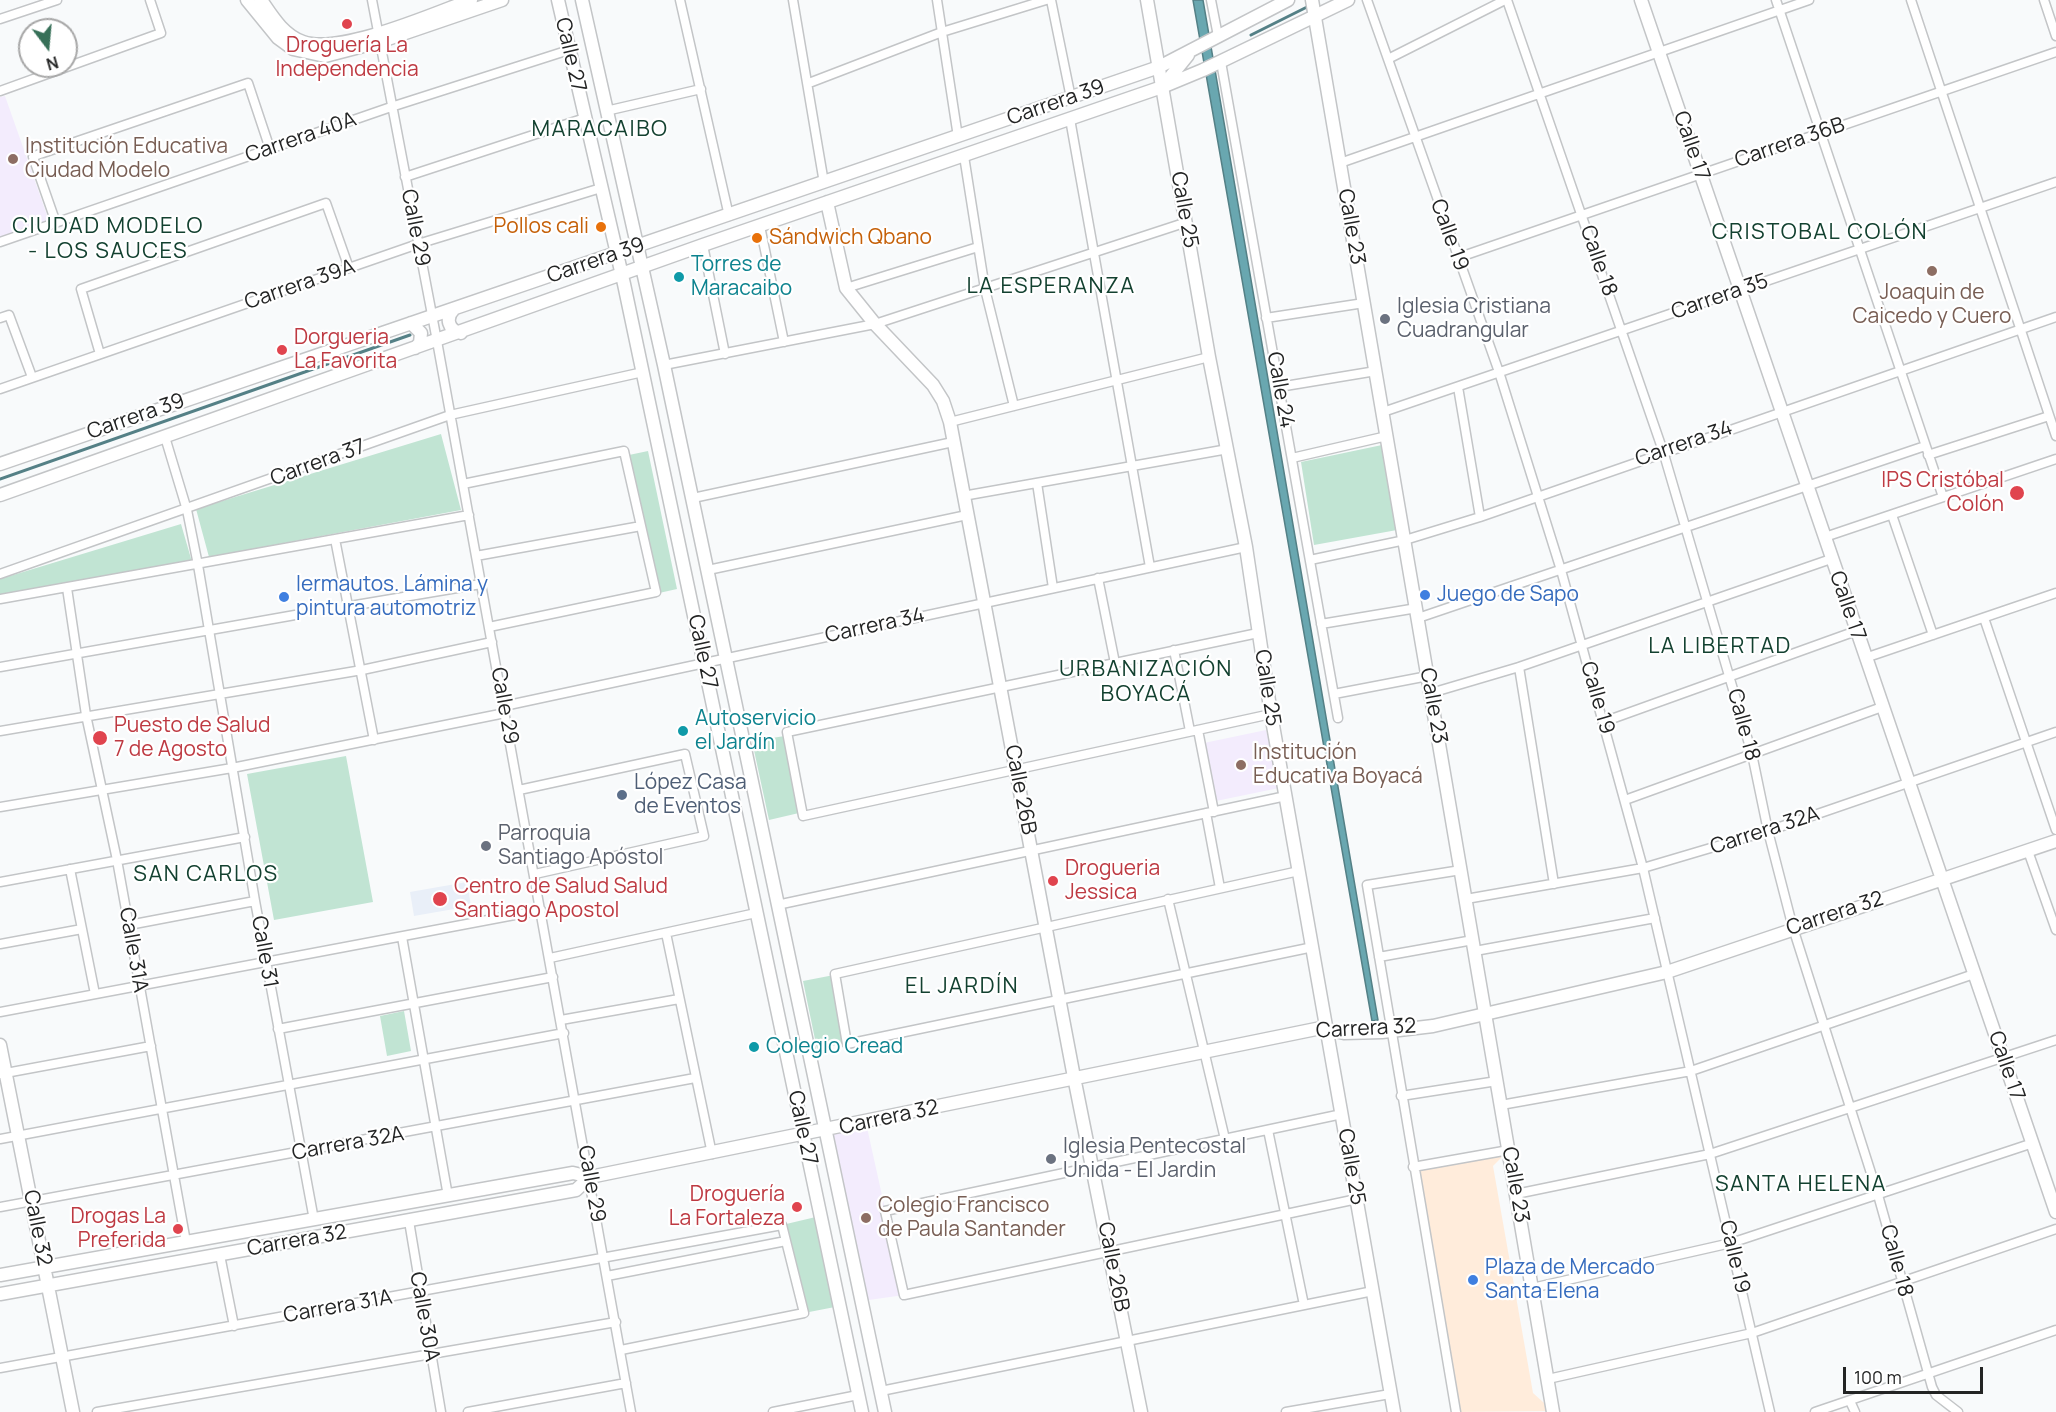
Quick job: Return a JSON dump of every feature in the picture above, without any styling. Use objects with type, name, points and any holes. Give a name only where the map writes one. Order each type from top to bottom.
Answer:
[{"type":"main road","points":[[246,0],[278,38],[293,49],[336,54],[467,1]]},
{"type":"main road","points":[[261,0],[287,33],[316,51]]},
{"type":"main road","points":[[378,38],[502,0]]},
{"type":"main road","name":"Calle 27","points":[[558,0],[643,372],[862,1412]]},
{"type":"main road","name":"Calle 27","points":[[582,0],[693,498],[885,1412]]},
{"type":"main road","name":"Calle 25","points":[[1147,0],[1209,357],[1246,547],[1271,714],[1394,1412]]},
{"type":"main road","name":"Carrera 39","points":[[0,464],[1159,67],[1288,0]]},
{"type":"main road","name":"Carrera 39","points":[[0,495],[643,269],[826,202],[1162,87],[1219,63],[1313,8],[1348,0]]},
{"type":"main road","name":"Calle 17","points":[[1641,0],[2056,1212]]},
{"type":"main road","name":"Calle 23","points":[[1313,8],[1418,613],[1552,1412]]},
{"type":"main road","name":"Carrera 39","points":[[1162,87],[1195,50]]},
{"type":"main road","name":"Calle 26B","points":[[826,202],[846,288],[875,324],[933,385],[943,401],[950,422],[1045,926],[1141,1412]]},
{"type":"main road","points":[[454,309],[449,315],[448,323],[453,330],[460,333]]},
{"type":"main road","points":[[411,323],[419,329],[422,336],[415,348]]},
{"type":"main road","name":"Carrera 32","points":[[0,1275],[573,1173],[590,1177],[1322,1028],[1359,1033],[1387,1032],[1486,1015],[1667,972],[2056,841]]},
{"type":"main road","name":"Calle 32","points":[[0,1045],[3,1073],[18,1135],[74,1412]]},
{"type":"main road","name":"Carrera 32","points":[[0,1294],[576,1190],[590,1177]]},
{"type":"street","points":[[0,19],[57,0]]},
{"type":"street","points":[[0,91],[161,33],[150,0]]},
{"type":"street","name":"Calle 29","points":[[372,0],[535,874],[631,1412]]},
{"type":"street","points":[[680,0],[729,216]]},
{"type":"street","points":[[793,0],[809,83],[824,183]]},
{"type":"street","points":[[937,0],[958,137]]},
{"type":"street","points":[[809,83],[942,32],[1046,0]]},
{"type":"street","points":[[1051,0],[1071,98]]},
{"type":"street","points":[[1211,0],[1215,38]]},
{"type":"street","name":"Calle 19","points":[[1367,0],[1499,372],[1561,570],[1643,868],[1770,1412]]},
{"type":"street","points":[[1388,58],[1506,0]]},
{"type":"street","name":"Calle 18","points":[[1506,0],[1663,451],[1752,754],[1768,831],[1793,928],[1878,1195],[1928,1373],[1936,1395],[1958,1412]]},
{"type":"street","points":[[1776,0],[1943,497]]},
{"type":"street","points":[[1340,163],[1809,0]]},
{"type":"street","points":[[1911,0],[2056,436]]},
{"type":"street","points":[[2044,0],[2056,36]]},
{"type":"street","name":"Carrera 40A","points":[[0,242],[391,107],[569,50]]},
{"type":"street","name":"Carrera 36B","points":[[1457,258],[2056,52]]},
{"type":"street","name":"Calle 24","points":[[1219,63],[1338,718]]},
{"type":"street","points":[[56,223],[33,157],[248,83],[270,149]]},
{"type":"street","points":[[606,111],[701,89]]},
{"type":"street","points":[[405,177],[585,118]]},
{"type":"street","points":[[1071,119],[1150,567]]},
{"type":"street","points":[[964,156],[985,289],[1014,406]]},
{"type":"street","name":"Carrera 35","points":[[1383,412],[2056,182]]},
{"type":"street","name":"Carrera 39A","points":[[0,388],[418,244],[601,188]]},
{"type":"street","points":[[99,354],[81,289],[326,203],[349,268]]},
{"type":"street","points":[[664,366],[875,324],[1186,222]]},
{"type":"street","points":[[760,226],[784,342]]},
{"type":"street","points":[[703,246],[725,354]]},
{"type":"street","points":[[846,288],[978,247]]},
{"type":"street","points":[[1266,318],[1364,303]]},
{"type":"street","points":[[0,318],[9,315],[32,377]]},
{"type":"street","name":"Carrera 34","points":[[1310,560],[1405,540],[1480,517],[1663,451],[1900,373],[2056,317]]},
{"type":"street","points":[[950,422],[1209,357]]},
{"type":"street","points":[[1279,387],[1376,371]]},
{"type":"street","name":"Carrera 37","points":[[0,574],[187,510],[450,415],[643,372]]},
{"type":"street","points":[[1458,387],[1480,517]]},
{"type":"street","points":[[1321,624],[1418,613],[1561,570],[1807,487],[2049,416]]},
{"type":"street","points":[[1292,458],[1387,436]]},
{"type":"street","name":"Calle 31","points":[[165,437],[187,510],[198,565],[255,901],[314,1220]]},
{"type":"street","points":[[693,498],[953,442]]},
{"type":"street","points":[[963,496],[1228,449]]},
{"type":"street","points":[[463,483],[624,451],[656,592],[489,627]]},
{"type":"street","points":[[1825,537],[2056,459]]},
{"type":"street","points":[[1037,483],[1053,588]]},
{"type":"street","points":[[0,599],[469,515]]},
{"type":"street","points":[[708,570],[967,515]]},
{"type":"street","points":[[1892,515],[1933,635]]},
{"type":"street","points":[[476,556],[641,526]]},
{"type":"street","points":[[335,539],[350,606],[374,741]]},
{"type":"street","name":"Carrera 34","points":[[0,807],[102,791],[374,741],[726,658],[1246,547]]},
{"type":"street","points":[[1431,693],[1519,667],[1832,559]]},
{"type":"street","points":[[1098,578],[1115,663]]},
{"type":"street","points":[[350,606],[481,584]]},
{"type":"street","name":"Calle 31A","points":[[67,588],[86,715],[117,860],[186,1242]]},
{"type":"street","points":[[1865,658],[2055,595]]},
{"type":"street","points":[[0,667],[295,615]]},
{"type":"street","points":[[1984,618],[2056,830]]},
{"type":"street","points":[[1603,722],[1856,632]]},
{"type":"street","points":[[1258,633],[787,732],[803,816],[1271,714]]},
{"type":"street","points":[[0,731],[362,670],[492,642]]},
{"type":"street","points":[[1174,650],[1194,730],[1210,813],[1220,888]]},
{"type":"street","points":[[1519,667],[1554,884]]},
{"type":"street","points":[[1334,694],[1428,676]]},
{"type":"street","points":[[1625,800],[1882,707]]},
{"type":"street","name":"Carrera 32A","points":[[1466,898],[1643,868],[1768,831],[2056,732]]},
{"type":"street","points":[[519,790],[685,754],[704,836],[535,874]]},
{"type":"street","points":[[777,905],[1286,796]]},
{"type":"street","points":[[0,882],[245,837]]},
{"type":"street","points":[[2028,851],[2056,930]]},
{"type":"street","points":[[70,868],[95,994]]},
{"type":"street","points":[[1456,1412],[1401,1096],[1387,1032],[1379,957],[1367,885],[1461,870]]},
{"type":"street","points":[[1299,871],[835,974],[847,1044],[1313,947]]},
{"type":"street","points":[[1168,899],[1225,1139]]},
{"type":"street","points":[[129,925],[255,901]]},
{"type":"street","points":[[0,1012],[541,910]]},
{"type":"street","points":[[550,958],[756,913]]},
{"type":"street","points":[[1379,957],[1474,946],[1655,918]]},
{"type":"street","points":[[0,944],[82,929]]},
{"type":"street","points":[[666,933],[712,1154]]},
{"type":"street","points":[[402,937],[447,1196]]},
{"type":"street","points":[[1501,1106],[1690,1071],[1974,974]]},
{"type":"street","points":[[278,1029],[553,977]]},
{"type":"street","points":[[561,1020],[679,999]]},
{"type":"street","points":[[0,1139],[564,1033]]},
{"type":"street","points":[[1516,1194],[1710,1154],[2056,1040]]},
{"type":"street","points":[[3,1073],[151,1046]]},
{"type":"street","name":"Carrera 32A","points":[[0,1207],[695,1078]]},
{"type":"street","points":[[1401,1096],[1497,1081]]},
{"type":"street","points":[[1342,1114],[885,1211],[904,1295],[1357,1199]]},
{"type":"street","points":[[1268,1130],[1304,1305]]},
{"type":"street","points":[[1532,1288],[1731,1243],[2033,1143]]},
{"type":"street","points":[[1413,1167],[1509,1150]]},
{"type":"street","name":"Calle 30A","points":[[409,1221],[441,1412]]},
{"type":"street","name":"Carrera 31A","points":[[0,1368],[782,1225],[786,1241]]},
{"type":"street","points":[[1548,1379],[1752,1333],[2056,1229]]},
{"type":"street","points":[[608,1276],[786,1241],[804,1313],[621,1350]]},
{"type":"street","points":[[220,1255],[234,1326]]},
{"type":"street","points":[[881,1392],[1373,1291]]},
{"type":"street","points":[[97,1412],[616,1322]]},
{"type":"street","points":[[1815,1412],[2056,1330]]},
{"type":"street","points":[[468,1412],[626,1383]]},
{"type":"street","points":[[1286,1412],[1390,1394]]},
{"type":"street","points":[[773,1412],[858,1395]]},
{"type":"street","points":[[1850,1401],[1855,1412]]},
{"type":"shaded area","name":"Institución Educativa Ciudad Modelo","points":[[5,96],[49,221],[0,239],[0,97]]},
{"type":"shaded area","name":"Institución Educativa Boyacá","points":[[1266,730],[1279,788],[1216,801],[1204,743]]},
{"type":"shaded area","name":"Centro de Salud Salud Santiago Apostol","points":[[467,882],[471,906],[414,916],[410,892]]},
{"type":"shaded area","name":"Colegio Francisco de Paula Santander","points":[[866,1123],[904,1295],[862,1301],[826,1131]]},
{"type":"shaded area","name":"Plaza de Mercado Santa Elena","points":[[1509,1150],[1493,1166],[1533,1393],[1553,1411],[1456,1412],[1413,1167]]},
{"type":"green space","points":[[441,434],[461,510],[209,557],[196,509]]},
{"type":"green space","points":[[1382,445],[1397,530],[1314,545],[1301,462]]},
{"type":"green space","points":[[648,451],[677,589],[659,593],[629,455]]},
{"type":"green space","points":[[181,524],[192,562],[0,596],[0,579]]},
{"type":"green space","points":[[785,736],[799,813],[769,820],[752,741]]},
{"type":"green space","points":[[346,756],[373,902],[274,920],[247,774]]},
{"type":"green space","points":[[834,975],[845,1043],[817,1049],[803,981]]},
{"type":"green space","points":[[404,1011],[411,1051],[387,1056],[380,1016]]},
{"type":"green space","points":[[820,1216],[840,1306],[804,1313],[782,1225]]},
{"type":"water","points":[[1193,0],[1203,0],[1378,1020],[1372,1021]]},
{"type":"waterway","points":[[1251,35],[1309,6]]},
{"type":"waterway","points":[[0,479],[410,335]]},
{"type":"place","name":"Droguería La Independencia","points":[[347,24]]},
{"type":"place","name":"Institución Educativa Ciudad Modelo","points":[[13,159]]},
{"type":"place","name":"Pollos cali","points":[[601,227]]},
{"type":"place","name":"Sándwich Qbano","points":[[757,238]]},
{"type":"place","name":"Joaquin de Caicedo y Cuero","points":[[1932,271]]},
{"type":"place","name":"Torres de Maracaibo","points":[[679,277]]},
{"type":"place","name":"Iglesia Cristiana Cuadrangular","points":[[1385,319]]},
{"type":"place","name":"Dorgueria La Favorita","points":[[282,350]]},
{"type":"place","name":"IPS Cristóbal Colón","points":[[2017,493]]},
{"type":"place","name":"Juego de Sapo","points":[[1425,595]]},
{"type":"place","name":"lermautos. Lámina y pintura automotriz","points":[[284,597]]},
{"type":"place","name":"Autoservicio el Jardín","points":[[683,731]]},
{"type":"place","name":"Puesto de Salud 7 de Agosto","points":[[100,738]]},
{"type":"place","name":"Institución Educativa Boyacá","points":[[1241,765]]},
{"type":"place","name":"López Casa de Eventos","points":[[622,795]]},
{"type":"place","name":"Parroquia Santiago Apóstol","points":[[486,846]]},
{"type":"place","name":"Drogueria Jessica","points":[[1053,881]]},
{"type":"place","name":"Centro de Salud Salud Santiago Apostol","points":[[440,899]]},
{"type":"place","name":"Colegio Cread","points":[[754,1047]]},
{"type":"place","name":"Iglesia Pentecostal Unida - El Jardin","points":[[1051,1159]]},
{"type":"place","name":"Droguería La Fortaleza","points":[[797,1207]]},
{"type":"place","name":"Colegio Francisco de Paula Santander","points":[[866,1218]]},
{"type":"place","name":"Drogas La Preferida","points":[[178,1229]]},
{"type":"place","name":"Plaza de Mercado Santa Elena","points":[[1473,1280]]},
{"type":"district","name":"MARACAIBO","points":[[600,130]]},
{"type":"district","name":"CRISTOBAL COLÓN","points":[[1820,233]]},
{"type":"district","name":"CIUDAD MODELO - LOS SAUCES","points":[[108,240]]},
{"type":"district","name":"LA ESPERANZA","points":[[1051,287]]},
{"type":"district","name":"LA LIBERTAD","points":[[1720,647]]},
{"type":"district","name":"URBANIZACIÓN BOYACÁ","points":[[1146,682]]},
{"type":"district","name":"SAN CARLOS","points":[[206,875]]},
{"type":"district","name":"EL JARDÍN","points":[[962,987]]},
{"type":"district","name":"SANTA HELENA","points":[[1801,1185]]}]
